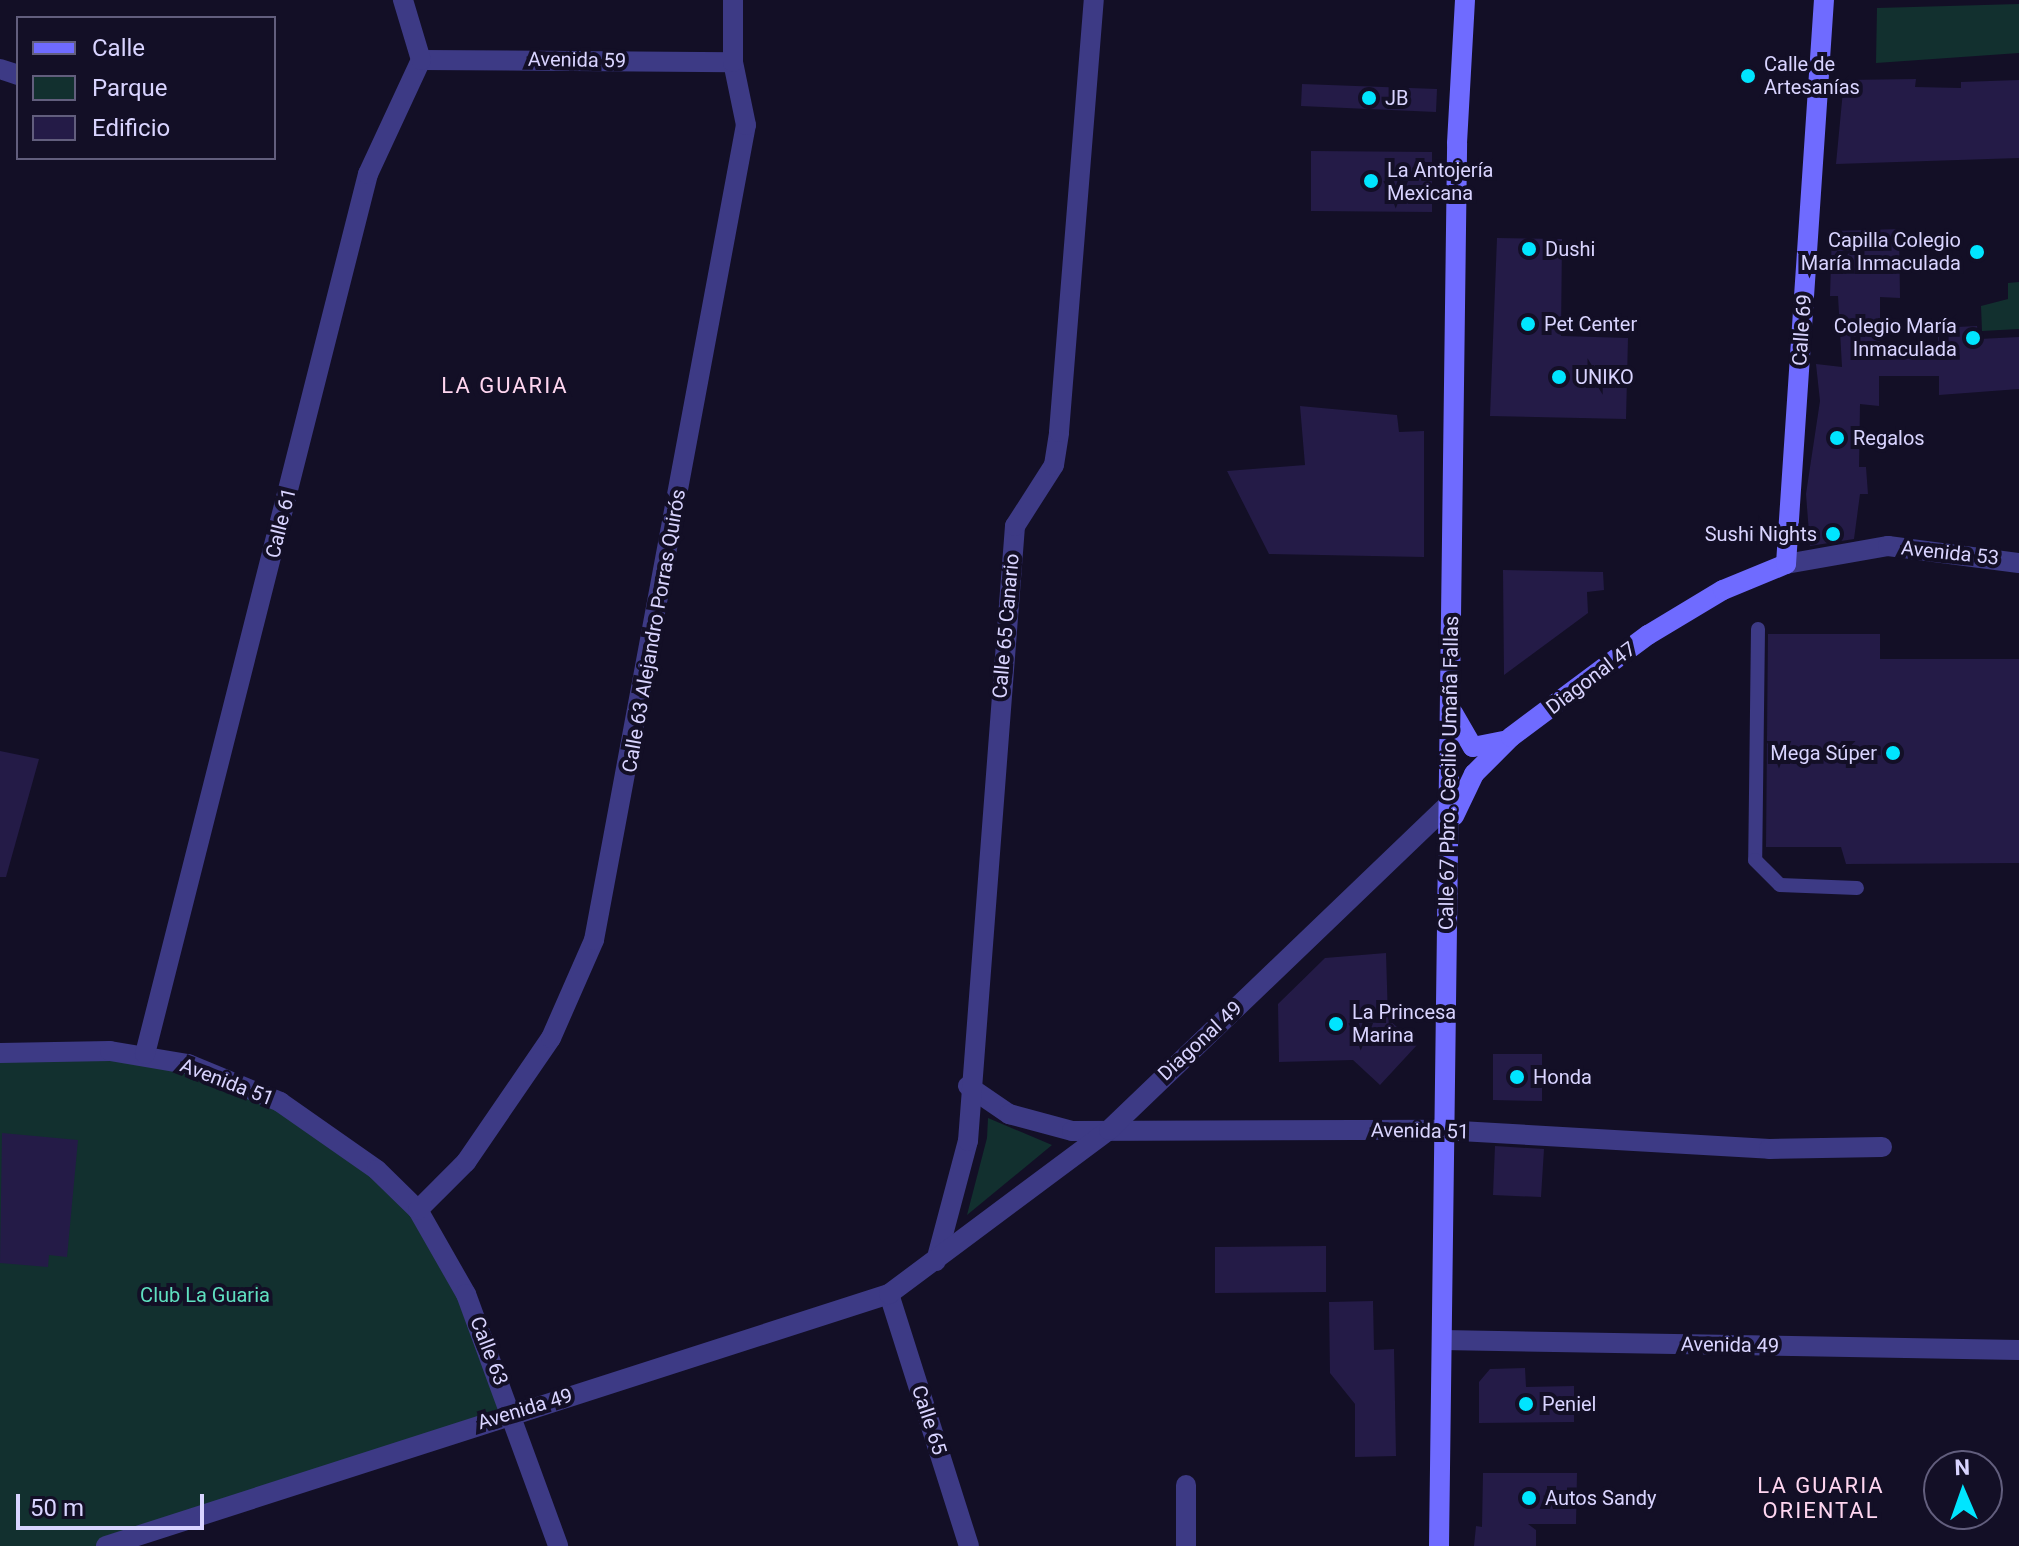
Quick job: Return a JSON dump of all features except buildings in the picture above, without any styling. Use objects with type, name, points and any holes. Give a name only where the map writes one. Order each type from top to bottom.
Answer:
[{"type":"main road","name":"Calle 67 Pbro. Cecilio Umaña Fallas","points":[[1439,1546],[1442,1130],[1465,0]]},
{"type":"main road","name":"Calle 69","points":[[1786,564],[1824,0]]},
{"type":"main road","name":"Diagonal 47","points":[[1448,843],[1474,774],[1511,737],[1648,635],[1723,590],[1786,564]]},
{"type":"main road","points":[[1451,708],[1473,747],[1511,737]]},
{"type":"street","points":[[403,0],[421,60]]},
{"type":"street","name":"Calle 63 Alejandro Porras Quirós","points":[[418,1210],[466,1162],[551,1038],[594,940],[746,125],[733,62],[733,0]]},
{"type":"street","name":"Calle 65 Canario","points":[[936,1261],[963,1180],[968,1086],[1015,526],[1054,465],[1059,432],[1094,0]]},
{"type":"street","name":"Avenida 59","points":[[421,60],[733,62]]},
{"type":"street","name":"Calle 61","points":[[145,1054],[368,174],[421,60]]},
{"type":"street","name":"Avenida 53","points":[[1786,564],[1888,546],[2019,563]]},
{"type":"street","name":"Diagonal 49","points":[[936,1261],[1109,1130],[1449,804]]},
{"type":"street","name":"Avenida 51","points":[[0,1053],[145,1054],[280,1102],[334,1134],[418,1210]]},
{"type":"street","name":"Avenida 51","points":[[968,1086],[1041,1126],[1109,1130],[1442,1130],[1769,1149],[1882,1147]]},
{"type":"street","name":"Calle 63","points":[[418,1210],[466,1294],[512,1413],[558,1546]]},
{"type":"street","name":"Avenida 49","points":[[106,1546],[889,1294],[936,1261]]},
{"type":"street","name":"Calle 65","points":[[889,1294],[969,1546]]},
{"type":"street","name":"Avenida 49","points":[[1442,1340],[2019,1350]]},
{"type":"street","points":[[1186,1485],[1186,1546]]},
{"type":"lane","points":[[1758,629],[1755,860],[1780,885],[1857,888]]},
{"type":"green space","points":[[2019,4],[2019,53],[1876,63],[1877,8]]},
{"type":"green space","points":[[2019,282],[2019,329],[1982,331],[1981,306],[2008,299],[2008,283]]},
{"type":"green space","name":"Club La Guaria","points":[[110,1051],[235,1081],[418,1210],[512,1413],[106,1546],[0,1546],[0,1053]]},
{"type":"green space","points":[[988,1118],[1052,1145],[967,1215],[987,1138]]},
{"type":"place","name":"Calle de Artesanías","points":[[1748,76]]},
{"type":"place","name":"JB","points":[[1369,98]]},
{"type":"place","name":"La Antojería Mexicana","points":[[1371,181]]},
{"type":"place","name":"Dushi","points":[[1529,249]]},
{"type":"place","name":"Capilla Colegio María Inmaculada","points":[[1977,252]]},
{"type":"place","name":"Pet Center","points":[[1528,324]]},
{"type":"place","name":"Colegio María Inmaculada","points":[[1973,338]]},
{"type":"place","name":"UNIKO","points":[[1559,377]]},
{"type":"place","name":"Regalos","points":[[1837,438]]},
{"type":"place","name":"Sushi Nights","points":[[1833,534]]},
{"type":"place","name":"Mega Súper","points":[[1893,753]]},
{"type":"place","name":"La Princesa Marina","points":[[1336,1024]]},
{"type":"place","name":"Honda","points":[[1517,1077]]},
{"type":"place","name":"Peniel","points":[[1526,1404]]},
{"type":"place","name":"Autos Sandy","points":[[1529,1498]]},
{"type":"district","name":"LA GUARIA","points":[[505,386]]},
{"type":"district","name":"LA GUARIA ORIENTAL","points":[[1821,1498]]}]
